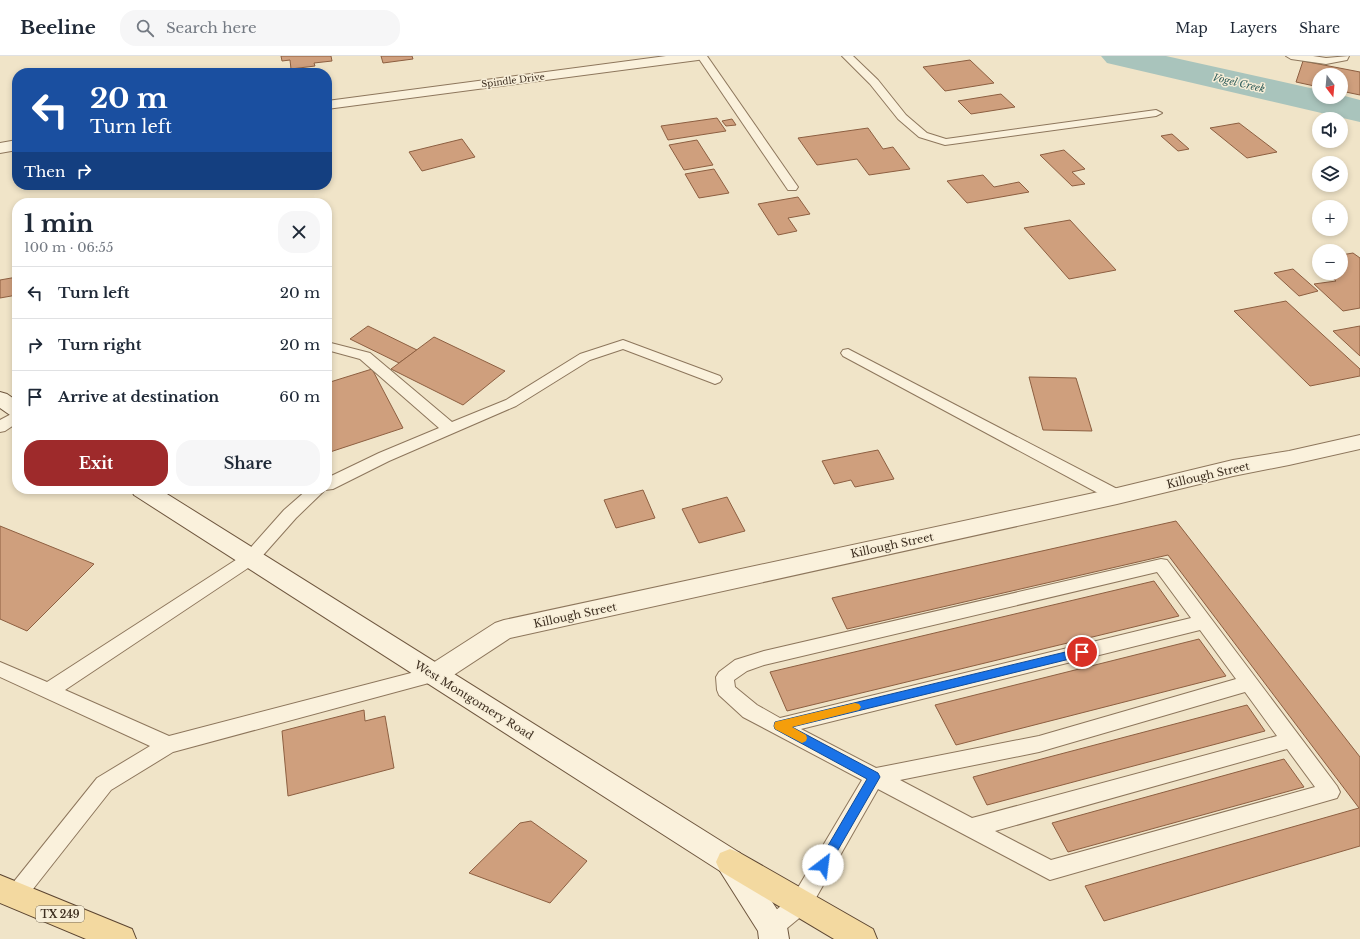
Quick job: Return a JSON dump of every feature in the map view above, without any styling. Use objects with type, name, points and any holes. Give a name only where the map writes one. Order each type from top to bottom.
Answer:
[{"type":"main road","points":[[730,862],[862,939]]},
{"type":"main road","name":"TX 249","points":[[7,892],[121,939]]},
{"type":"street","name":"Spindle Drive","points":[[332,104],[698,56]]},
{"type":"street","points":[[0,148],[12,146]]},
{"type":"street","points":[[0,399],[12,407]]},
{"type":"street","name":"Killough Street","points":[[434,675],[504,630],[1117,496],[1233,468],[1289,458],[1360,442]]},
{"type":"street","name":"West Montgomery Road","points":[[150,494],[730,862],[773,933]]},
{"type":"lane","points":[[702,56],[792,187]]},
{"type":"lane","points":[[848,56],[874,82],[902,117],[922,135],[945,142],[1156,113]]},
{"type":"lane","points":[[1291,56],[1326,61],[1343,58],[1344,56]]},
{"type":"lane","points":[[332,483],[384,457],[511,403],[585,357],[623,344],[715,379]]},
{"type":"lane","points":[[332,347],[365,356],[450,429]]},
{"type":"lane","points":[[848,353],[1117,496]]},
{"type":"lane","points":[[0,427],[12,419]]},
{"type":"lane","points":[[48,691],[251,558],[290,514],[312,494]]},
{"type":"lane","points":[[1161,566],[1204,622],[1330,792],[1050,870],[750,711],[726,690],[725,677],[741,666],[764,658],[1161,566]]},
{"type":"lane","points":[[779,726],[1204,622]]},
{"type":"lane","points":[[0,669],[168,745]]},
{"type":"lane","points":[[7,892],[104,784],[168,745],[434,675]]},
{"type":"lane","points":[[773,933],[801,903],[874,777],[1039,744],[1249,683]]},
{"type":"lane","points":[[971,828],[1291,740]]},
{"type":"building","points":[[281,56],[331,56],[332,61],[314,63],[315,66],[291,68],[290,60],[282,61]]},
{"type":"building","points":[[381,56],[412,56],[413,59],[383,63]]},
{"type":"building","points":[[970,60],[994,83],[945,91],[923,67]]},
{"type":"building","points":[[1303,61],[1339,68],[1312,68],[1312,85],[1296,82]]},
{"type":"building","points":[[1348,70],[1360,72],[1360,95],[1348,92]]},
{"type":"building","points":[[1001,94],[1015,107],[971,114],[958,101]]},
{"type":"building","points":[[717,118],[726,131],[668,140],[661,126]]},
{"type":"building","points":[[732,119],[736,125],[726,126],[722,121]]},
{"type":"building","points":[[1239,123],[1277,152],[1247,158],[1210,128]]},
{"type":"building","points":[[868,128],[883,149],[893,147],[910,169],[869,175],[857,159],[817,165],[798,138]]},
{"type":"building","points":[[1172,134],[1189,149],[1178,151],[1161,136]]},
{"type":"building","points":[[462,139],[475,157],[422,171],[409,152]]},
{"type":"building","points":[[697,140],[713,165],[684,170],[669,145]]},
{"type":"building","points":[[1064,150],[1085,169],[1072,172],[1085,184],[1072,186],[1040,155]]},
{"type":"building","points":[[714,169],[729,193],[699,198],[685,174]]},
{"type":"building","points":[[983,175],[994,187],[1019,182],[1029,192],[967,203],[947,181]]},
{"type":"building","points":[[798,197],[810,214],[788,218],[797,231],[778,235],[758,204]]},
{"type":"building","points":[[1070,220],[1116,270],[1069,279],[1024,228]]},
{"type":"building","points":[[1353,253],[1360,258],[1360,308],[1343,311],[1314,284],[1336,281],[1335,280],[1348,280],[1348,254]]},
{"type":"building","points":[[1293,269],[1318,291],[1299,296],[1274,273]]},
{"type":"building","points":[[12,278],[12,296],[0,298],[0,280]]},
{"type":"building","points":[[1286,301],[1360,369],[1360,376],[1310,386],[1234,311]]},
{"type":"building","points":[[368,326],[417,350],[399,363],[350,339]]},
{"type":"building","points":[[1360,326],[1360,356],[1333,331]]},
{"type":"building","points":[[434,337],[505,371],[463,405],[391,369]]},
{"type":"building","points":[[372,369],[403,428],[332,451],[332,381]]},
{"type":"building","points":[[1029,377],[1076,378],[1092,431],[1043,430]]},
{"type":"building","points":[[878,450],[894,479],[855,487],[851,480],[834,484],[822,461]]},
{"type":"building","points":[[643,490],[655,518],[616,528],[604,500]]},
{"type":"building","points":[[727,497],[745,531],[699,543],[682,509]]},
{"type":"building","points":[[1176,521],[1360,757],[1360,846],[1104,921],[1085,886],[1359,808],[1168,555],[847,629],[832,598]]},
{"type":"building","points":[[0,526],[94,564],[27,631],[0,619]]},
{"type":"building","points":[[1154,581],[1179,616],[787,711],[770,672]]},
{"type":"building","points":[[1199,639],[1226,676],[956,745],[935,705]]},
{"type":"building","points":[[1247,705],[1265,731],[987,805],[973,777]]},
{"type":"building","points":[[364,710],[365,721],[385,716],[394,768],[288,796],[282,731]]},
{"type":"building","points":[[1284,759],[1304,787],[1068,852],[1052,823]]},
{"type":"building","points":[[531,821],[587,861],[550,903],[469,873],[520,823]]},
{"type":"waterway","name":"Vogel Creek","points":[[1119,56],[1360,111]]},
{"type":"slow traffic","points":[[802,738],[779,726],[855,707]]},
{"type":"route","points":[[823,865],[874,777],[779,726],[1082,652]]}]
